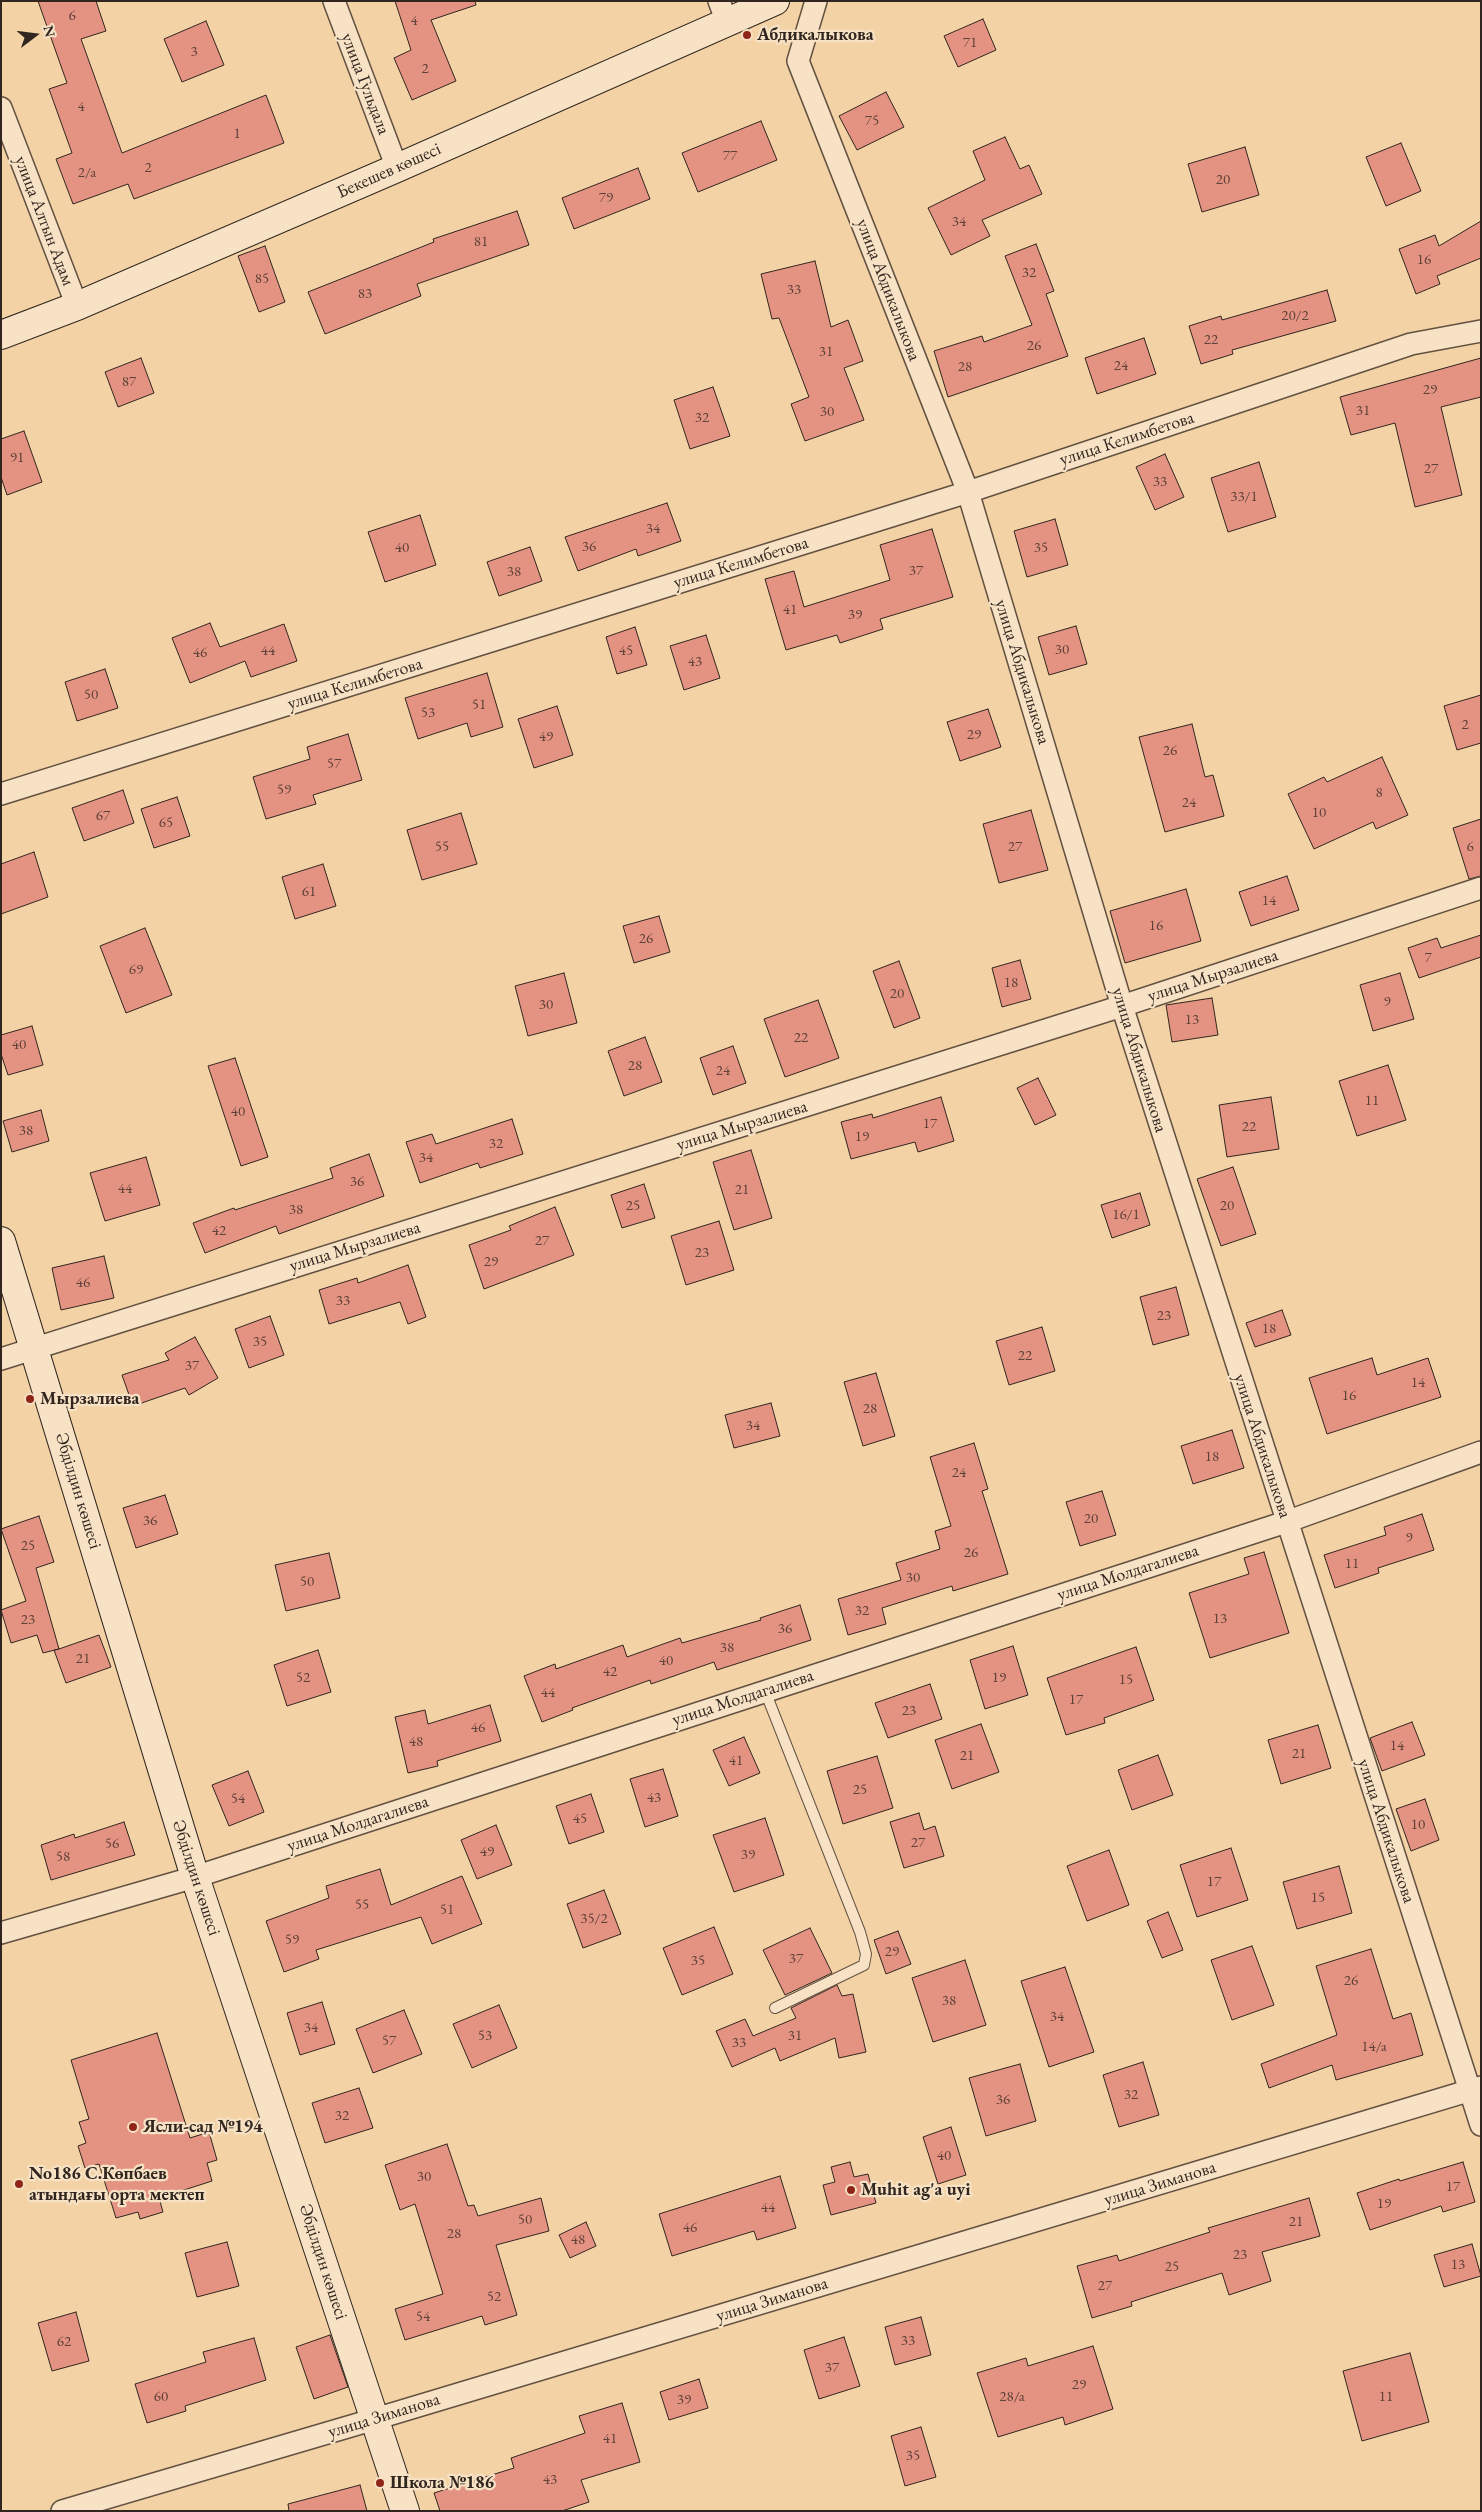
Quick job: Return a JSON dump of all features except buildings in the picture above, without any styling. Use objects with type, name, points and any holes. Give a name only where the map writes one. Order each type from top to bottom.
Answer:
[{"type":"main road","name":"Бекешев көшесі","points":[[1,335],[77,306],[397,168],[723,11],[775,1]]},
{"type":"main road","name":"Әбділдин көшесі","points":[[1,1240],[195,1877],[405,2511]]},
{"type":"street","name":"улица Гульдала","points":[[334,1],[397,168]]},
{"type":"street","name":"улица Абдикалыкова","points":[[816,1],[798,61],[968,492],[1122,1006],[1286,1522],[1475,2089],[1481,2125]]},
{"type":"street","name":"улица Алтын Адам","points":[[1,108],[77,306]]},
{"type":"street","name":"улица Келимбетова","points":[[1,794],[968,492],[1411,344],[1481,331]]},
{"type":"street","name":"улица Мырзалиева","points":[[1,1359],[1122,1006],[1481,888]]},
{"type":"street","name":"улица Молдагалиева","points":[[1,1933],[195,1877],[1286,1522],[1481,1452]]},
{"type":"street","name":"улица Зиманова","points":[[62,2511],[1475,2089]]},
{"type":"lane","points":[[765,1691],[860,1932],[866,1954],[864,1966],[775,2008]]},
{"type":"place","name":"Абдикалыкова","points":[[747,35]]},
{"type":"place","name":"Мырзалиева","points":[[30,1399]]},
{"type":"place","name":"Ясли-сад №194","points":[[133,2127]]},
{"type":"place","name":"No186 С.Көпбаев атындағы орта мектеп","points":[[19,2184]]},
{"type":"place","name":"Muhit ag'a uyi","points":[[851,2190]]},
{"type":"place","name":"Школа №186","points":[[380,2483]]}]
